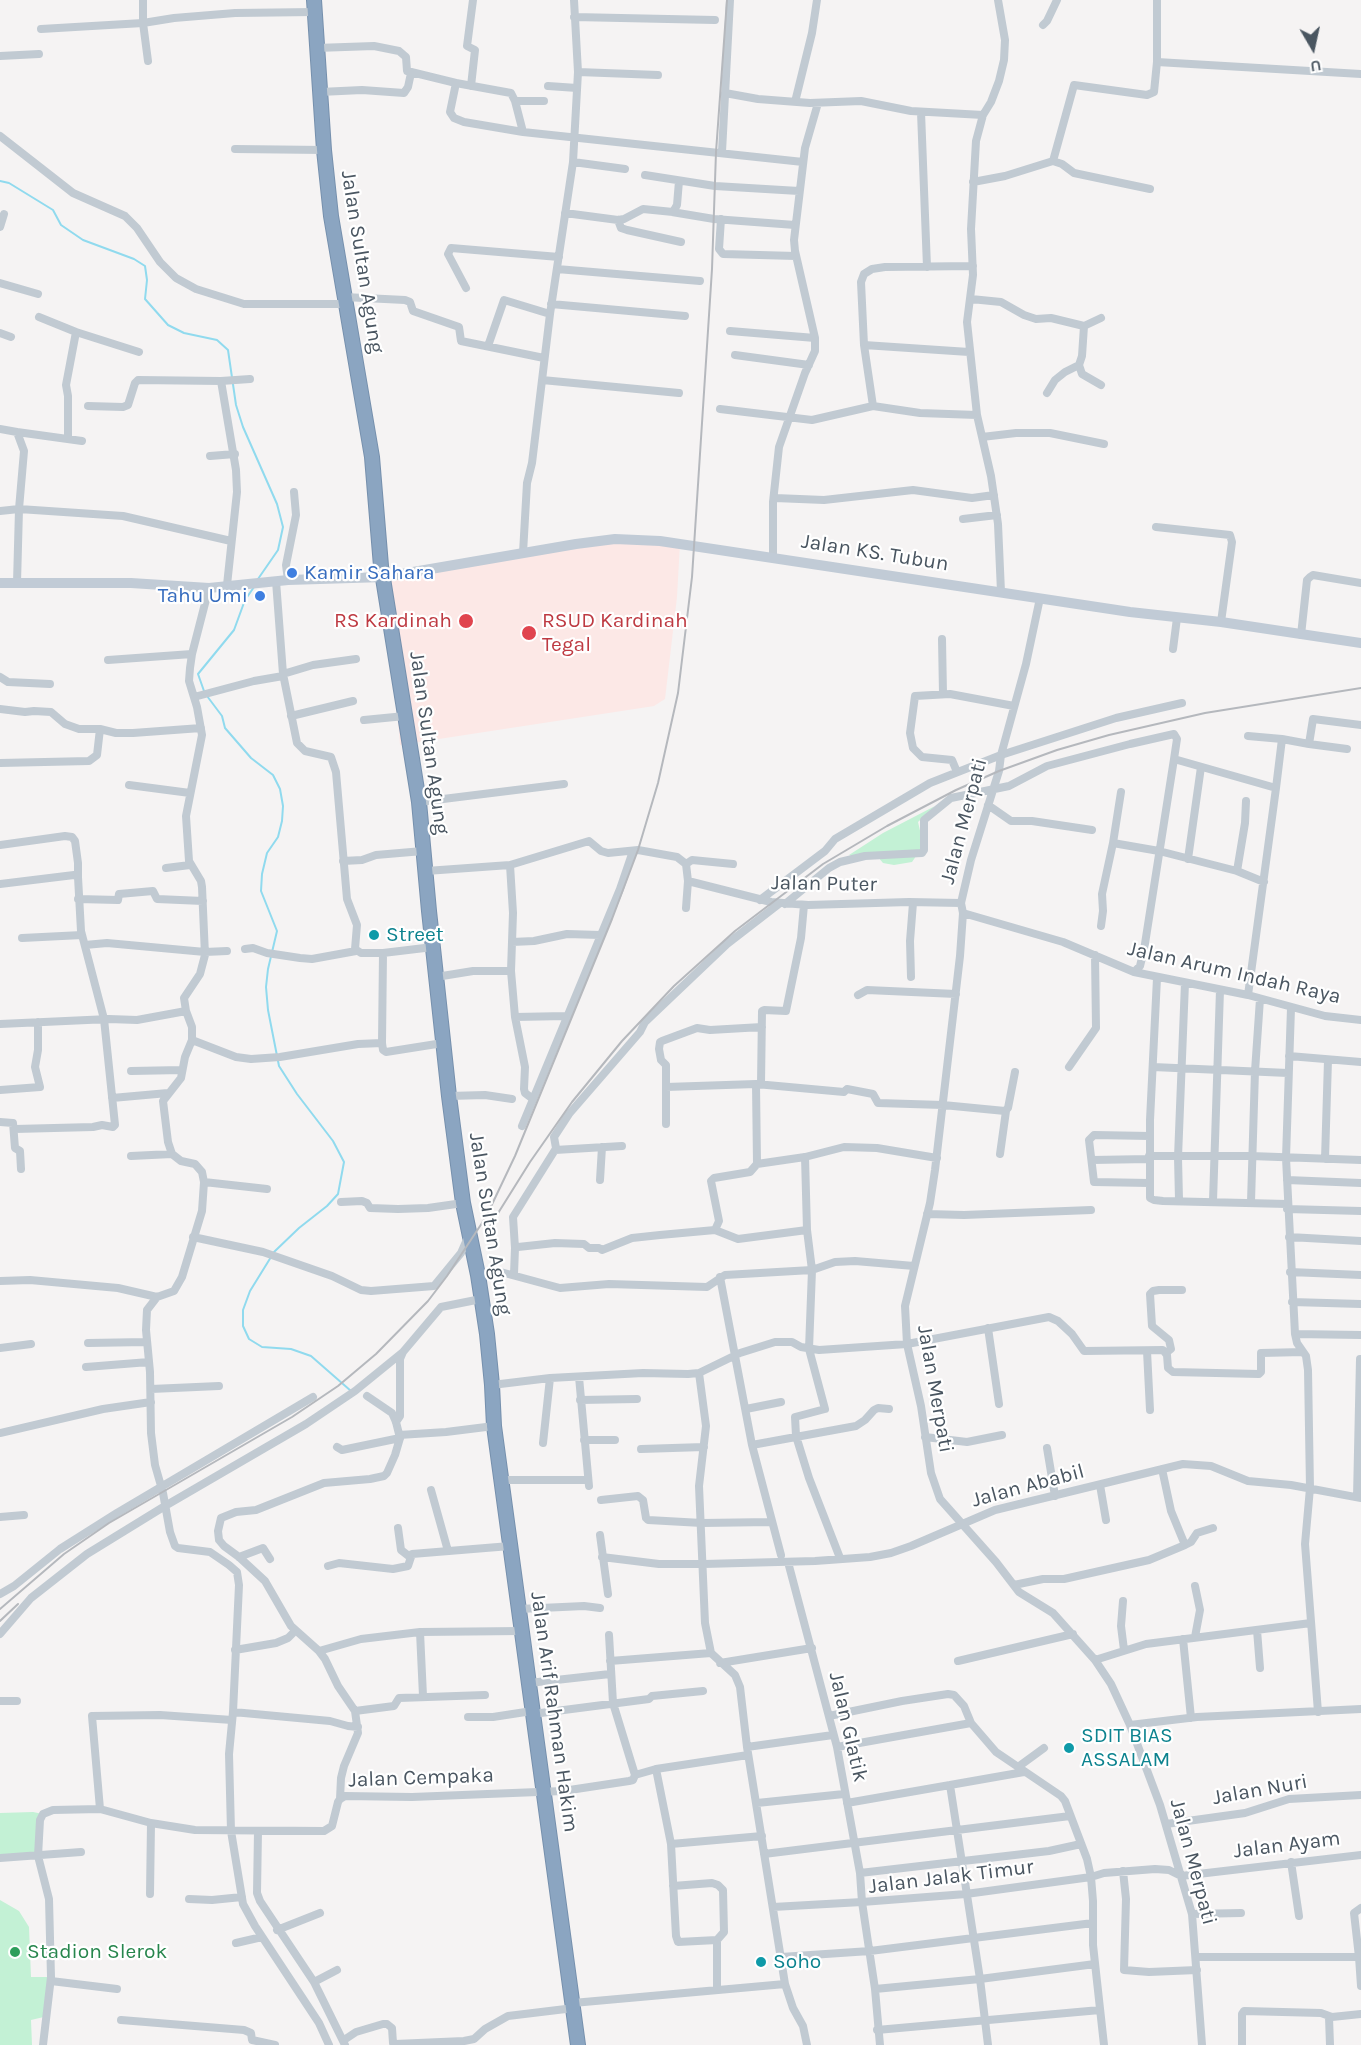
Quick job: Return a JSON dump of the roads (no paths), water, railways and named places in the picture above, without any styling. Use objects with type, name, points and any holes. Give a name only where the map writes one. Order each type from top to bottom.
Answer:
[{"type":"highway","name":"Jalan Sultan Agung","points":[[314,6],[330,207],[372,457],[381,566],[419,802],[449,1096],[463,1203],[478,1275],[492,1385]]},
{"type":"highway","name":"Jalan Arif Rahman Hakim","points":[[492,1385],[494,1426],[520,1630],[578,2045]]},
{"type":"main road","name":"Jalan KS. Tubun","points":[[0,583],[131,583],[209,588],[288,580],[384,577],[615,539],[660,541],[1176,618],[1221,622],[1361,643]]},
{"type":"street","points":[[143,0],[143,23],[148,61]]},
{"type":"street","points":[[471,86],[475,50],[467,46],[473,0]]},
{"type":"street","points":[[523,553],[527,483],[532,463],[551,304],[573,162],[578,72],[574,0]]},
{"type":"street","points":[[722,152],[730,0]]},
{"type":"street","points":[[795,102],[812,33],[817,0]]},
{"type":"street","points":[[998,0],[1004,32],[1004,60],[999,81],[983,115],[976,141],[971,229],[973,266],[967,322],[977,415],[997,515],[1001,592]]},
{"type":"street","points":[[1043,25],[1057,0]]},
{"type":"street","points":[[1053,161],[1074,85],[1147,95],[1154,92],[1157,63],[1157,0]]},
{"type":"street","points":[[41,29],[143,23],[174,18],[314,6]]},
{"type":"street","points":[[574,17],[715,20]]},
{"type":"street","points":[[316,48],[374,46],[399,51],[406,57],[406,68],[411,73],[508,92],[515,100],[523,132]]},
{"type":"street","points":[[0,56],[39,54]]},
{"type":"street","points":[[1157,63],[1361,74]]},
{"type":"street","points":[[578,72],[658,75]]},
{"type":"street","points":[[320,92],[404,93],[411,73]]},
{"type":"street","points":[[456,83],[450,108],[451,115],[454,118],[491,128],[803,162]]},
{"type":"street","points":[[548,86],[577,88]]},
{"type":"street","points":[[725,93],[795,102],[861,101],[921,112],[983,115]]},
{"type":"street","points":[[515,100],[544,101]]},
{"type":"street","points":[[773,557],[779,447],[815,351],[815,338],[796,256],[795,225],[803,162],[818,103]]},
{"type":"street","points":[[921,112],[927,267]]},
{"type":"street","points":[[0,136],[73,193],[125,216],[137,228],[160,262],[176,278],[196,289],[244,304],[345,301],[376,297],[410,302],[413,311],[459,327],[461,341],[544,358]]},
{"type":"street","points":[[235,149],[324,150]]},
{"type":"street","points":[[973,182],[998,178],[1053,161],[1062,164],[1074,173],[1150,189]]},
{"type":"street","points":[[573,162],[625,169]]},
{"type":"street","points":[[645,176],[715,186],[799,191]]},
{"type":"street","points":[[669,212],[673,212],[677,205],[680,181]]},
{"type":"street","points":[[564,213],[618,220],[643,209],[795,225]]},
{"type":"street","points":[[0,227],[4,214]]},
{"type":"street","points":[[721,219],[719,249],[723,254],[796,256]]},
{"type":"street","points":[[618,220],[621,228],[681,242]]},
{"type":"street","points":[[466,288],[448,254],[451,249],[559,257]]},
{"type":"street","points":[[873,406],[864,345],[861,282],[864,274],[872,269],[885,267],[973,266]]},
{"type":"street","points":[[557,269],[700,281]]},
{"type":"street","points":[[0,283],[38,294]]},
{"type":"street","points":[[970,299],[1001,302],[1036,319],[1050,318],[1084,326],[1101,318]]},
{"type":"street","points":[[488,346],[504,300],[550,314]]},
{"type":"street","points":[[551,304],[685,316]]},
{"type":"street","points":[[39,317],[76,332],[139,352]]},
{"type":"street","points":[[1084,326],[1082,356],[1079,365],[1082,374],[1101,385]]},
{"type":"street","points":[[730,331],[815,338]]},
{"type":"street","points":[[69,439],[66,385],[76,332]]},
{"type":"street","points":[[0,333],[11,337]]},
{"type":"street","points":[[864,345],[969,352]]},
{"type":"street","points":[[735,355],[809,365]]},
{"type":"street","points":[[1047,393],[1055,380],[1079,365]]},
{"type":"street","points":[[88,406],[123,407],[128,405],[138,380],[250,379]]},
{"type":"street","points":[[542,380],[679,393]]},
{"type":"street","points":[[225,381],[235,454],[237,492],[227,585]]},
{"type":"street","points":[[720,409],[812,420],[873,406],[920,413],[977,415]]},
{"type":"street","points":[[0,429],[82,441]]},
{"type":"street","points":[[17,432],[24,451],[19,509],[17,583]]},
{"type":"street","points":[[982,437],[1016,432],[1050,433],[1104,444]]},
{"type":"street","points":[[210,456],[235,454]]},
{"type":"street","points":[[775,498],[824,500],[913,490],[972,498],[994,495]]},
{"type":"street","points":[[288,580],[286,565],[296,515],[294,492]]},
{"type":"street","points":[[0,511],[19,509],[123,516],[231,541]]},
{"type":"street","points":[[963,519],[997,515]]},
{"type":"street","points":[[1156,527],[1230,535],[1232,542],[1221,622]]},
{"type":"street","points":[[1301,635],[1307,580],[1310,577],[1361,583]]},
{"type":"street","points":[[271,582],[283,675],[300,748],[325,754],[331,757],[334,763],[347,899],[357,925],[356,951]]},
{"type":"street","points":[[172,1154],[163,1107],[168,1093],[178,1083],[192,1040],[192,1027],[186,1011],[185,994],[200,974],[205,952],[201,881],[190,864],[186,816],[200,752],[201,728],[196,696],[189,681],[192,654],[209,588]]},
{"type":"street","name":"Jalan Merpati","points":[[1040,598],[994,789],[971,860],[961,903],[963,913],[960,956],[937,1158],[927,1214],[905,1306],[907,1344],[921,1406],[932,1473],[940,1499],[1014,1585],[1026,1596],[1053,1612],[1095,1660],[1111,1684],[1130,1725],[1166,1824],[1192,1914],[1202,2045]]},
{"type":"street","points":[[1173,649],[1176,618]]},
{"type":"street","points":[[942,639],[943,694]]},
{"type":"street","points":[[108,660],[192,654]]},
{"type":"street","points":[[196,696],[283,675],[313,665],[356,659]]},
{"type":"street","points":[[0,678],[8,682],[50,684]]},
{"type":"street","points":[[957,772],[952,760],[922,757],[917,754],[912,740],[911,714],[914,698],[917,695],[943,694],[1014,706]]},
{"type":"street","points":[[291,716],[353,701]]},
{"type":"street","points":[[760,900],[825,851],[831,842],[930,783],[1001,755],[1116,718],[1182,703]]},
{"type":"street","points":[[0,709],[51,712],[65,724],[79,729],[99,729],[116,733],[201,728]]},
{"type":"street","points":[[364,720],[405,716]]},
{"type":"street","points":[[1309,744],[1313,719],[1361,725]]},
{"type":"street","points":[[0,763],[89,761],[97,755],[99,729]]},
{"type":"street","points":[[514,1274],[513,1217],[556,1148],[554,1137],[569,1114],[640,1032],[645,1022],[727,944],[840,862],[865,856],[922,853],[924,850],[923,822],[951,798],[1009,786],[1047,766],[1173,734],[1177,739],[1144,950],[1140,966],[1134,972]]},
{"type":"street","points":[[1248,736],[1347,749]]},
{"type":"street","points":[[1248,995],[1282,740]]},
{"type":"street","points":[[1173,759],[1276,788]]},
{"type":"street","points":[[1188,859],[1201,767]]},
{"type":"street","points":[[419,802],[564,784]]},
{"type":"street","points":[[129,785],[190,793]]},
{"type":"street","points":[[1101,926],[1102,894],[1121,792]]},
{"type":"street","points":[[1237,871],[1245,823],[1246,801]]},
{"type":"street","points":[[988,805],[1011,821],[1032,821],[1092,830]]},
{"type":"street","points":[[0,845],[65,836],[75,840],[82,935],[104,1019],[114,1126],[15,1129]]},
{"type":"street","points":[[426,870],[510,866],[585,841],[592,842],[601,851],[638,850],[677,857],[686,864],[688,881],[686,908]]},
{"type":"street","points":[[1113,843],[1159,851],[1237,871],[1264,882]]},
{"type":"street","points":[[343,861],[362,860],[376,855],[423,851]]},
{"type":"street","points":[[522,1126],[620,889],[633,851]]},
{"type":"street","points":[[686,864],[692,860],[733,864]]},
{"type":"street","points":[[166,868],[190,864]]},
{"type":"street","points":[[510,866],[515,1017],[525,1067],[524,1089],[525,1093],[533,1099]]},
{"type":"street","points":[[0,884],[74,875],[78,877]]},
{"type":"street","name":"Jalan Puter","points":[[688,881],[783,904],[961,903]]},
{"type":"street","points":[[78,899],[118,900],[119,894],[153,891],[157,899],[203,901]]},
{"type":"street","points":[[911,977],[910,941],[913,903]]},
{"type":"street","points":[[715,1230],[718,1221],[711,1180],[750,1172],[757,1164],[763,1010],[786,1011],[801,938],[804,905]]},
{"type":"street","name":"Jalan Arum Indah Raya","points":[[963,913],[1048,938],[1134,972],[1248,995],[1292,1008],[1361,1020]]},
{"type":"street","points":[[512,942],[534,941],[567,934],[600,935]]},
{"type":"street","points":[[22,938],[82,935]]},
{"type":"street","points":[[85,945],[106,944],[205,952],[227,951]]},
{"type":"street","points":[[245,949],[253,948],[276,955],[312,959],[356,951],[383,953],[433,947]]},
{"type":"street","points":[[383,953],[383,1050],[386,1052],[443,1043]]},
{"type":"street","points":[[1069,1068],[1096,1028],[1095,955]]},
{"type":"street","points":[[436,977],[473,970],[512,971]]},
{"type":"street","points":[[1158,978],[1149,1195],[1154,1200],[1251,1202],[1287,1207],[1361,1211]]},
{"type":"street","points":[[1179,1200],[1178,1157],[1185,983]]},
{"type":"street","points":[[858,995],[867,990],[956,994]]},
{"type":"street","points":[[1215,1201],[1222,990]]},
{"type":"street","points":[[1251,1202],[1251,1156],[1260,999]]},
{"type":"street","points":[[1292,1008],[1288,1073],[1287,1207],[1295,1334],[1297,1343],[1306,1356],[1308,1370],[1310,1488],[1305,1544],[1318,1712]]},
{"type":"street","points":[[0,1024],[104,1019],[136,1020],[186,1011]]},
{"type":"street","points":[[515,1017],[566,1016]]},
{"type":"street","points":[[0,1090],[40,1087],[35,1067],[39,1050],[38,1022]]},
{"type":"street","points":[[666,1124],[666,1065],[661,1060],[660,1042],[697,1028],[710,1030],[762,1027]]},
{"type":"street","points":[[192,1040],[236,1057],[276,1058],[345,1046],[382,1043]]},
{"type":"street","points":[[1289,1056],[1361,1062]]},
{"type":"street","points":[[1325,1159],[1328,1060]]},
{"type":"street","points":[[1153,1067],[1288,1073]]},
{"type":"street","points":[[131,1071],[182,1070]]},
{"type":"street","points":[[1000,1154],[1006,1111],[1015,1072]]},
{"type":"street","points":[[666,1087],[759,1084],[844,1092],[847,1089],[873,1094],[878,1103],[943,1105],[1006,1111]]},
{"type":"street","points":[[112,1098],[168,1093]]},
{"type":"street","points":[[449,1096],[485,1095],[512,1099]]},
{"type":"street","points":[[0,1122],[12,1121],[15,1129],[15,1148],[20,1150],[21,1169]]},
{"type":"street","points":[[1149,1183],[1094,1182],[1089,1140],[1091,1136],[1150,1136]]},
{"type":"street","points":[[556,1148],[622,1146]]},
{"type":"street","points":[[757,1164],[806,1158],[844,1147],[857,1146],[937,1158]]},
{"type":"street","points":[[600,1180],[602,1147]]},
{"type":"street","points":[[0,1281],[30,1280],[118,1288],[157,1297],[169,1294],[177,1287],[182,1277],[204,1200],[202,1172],[195,1164],[181,1161],[172,1154],[131,1156]]},
{"type":"street","points":[[1092,1160],[1251,1156],[1361,1160]]},
{"type":"street","points":[[806,1158],[807,1230],[812,1270],[809,1349],[825,1409],[795,1417],[796,1436],[809,1478],[840,1558]]},
{"type":"street","points":[[1287,1180],[1361,1183]]},
{"type":"street","points":[[204,1182],[267,1190]]},
{"type":"street","points":[[341,1202],[362,1201],[370,1208],[398,1209],[463,1203]]},
{"type":"street","points":[[927,1214],[964,1215],[1091,1209]]},
{"type":"street","points":[[515,1248],[555,1243],[585,1244],[589,1248],[602,1250],[636,1237],[715,1230],[738,1239],[807,1230]]},
{"type":"street","points":[[194,1237],[263,1252],[332,1276],[361,1290],[434,1286],[456,1259],[470,1233]]},
{"type":"street","points":[[1289,1237],[1361,1241]]},
{"type":"street","points":[[478,1275],[497,1270],[560,1288],[609,1284],[707,1287],[720,1277],[733,1274],[812,1270],[835,1262],[855,1261],[914,1266]]},
{"type":"street","points":[[1290,1272],[1361,1275]]},
{"type":"street","points":[[720,1277],[752,1445],[781,1555]]},
{"type":"street","points":[[1166,1353],[1171,1349],[1168,1340],[1152,1326],[1150,1294],[1159,1290],[1182,1290]]},
{"type":"street","points":[[157,1297],[147,1310],[146,1342],[151,1389],[152,1447],[175,1546],[227,1557],[239,1557],[263,1548],[270,1559]]},
{"type":"street","points":[[0,1634],[31,1598],[73,1564],[165,1506],[306,1424],[352,1392],[403,1352],[441,1307],[481,1299]]},
{"type":"street","points":[[1292,1302],[1361,1304]]},
{"type":"street","points":[[492,1385],[550,1378],[699,1373],[736,1354],[775,1342],[792,1342],[809,1349],[828,1350],[907,1344],[1044,1318],[1053,1318],[1072,1334],[1084,1351],[1163,1350],[1166,1353]]},
{"type":"street","points":[[988,1328],[999,1404]]},
{"type":"street","points":[[1295,1334],[1361,1335]]},
{"type":"street","points":[[87,1343],[146,1342]]},
{"type":"street","points":[[0,1348],[31,1344]]},
{"type":"street","points":[[1147,1351],[1150,1410]]},
{"type":"street","points":[[396,1422],[400,1416],[400,1359],[403,1352]]},
{"type":"street","points":[[1166,1353],[1170,1372],[1259,1374],[1261,1372],[1261,1353],[1303,1352]]},
{"type":"street","points":[[1359,1497],[1360,1359]]},
{"type":"street","points":[[86,1367],[149,1362]]},
{"type":"street","points":[[699,1373],[706,1426],[699,1486],[704,1564],[704,1610],[711,1653],[720,1663],[730,1668],[738,1681],[785,1984],[803,2026],[807,2045]]},
{"type":"street","points":[[501,1480],[589,1483],[579,1377]]},
{"type":"street","points":[[543,1443],[550,1378]]},
{"type":"street","points":[[151,1389],[219,1386]]},
{"type":"street","points":[[329,2045],[319,2023],[246,1910],[242,1897],[233,1831],[229,1754],[239,1585],[237,1572],[227,1557],[218,1536],[221,1518],[236,1512],[256,1510],[324,1483],[384,1476],[392,1466],[396,1422],[392,1413],[367,1396]]},
{"type":"street","points":[[0,1594],[79,1537],[313,1397]]},
{"type":"street","points":[[580,1400],[637,1399]]},
{"type":"street","points":[[0,1433],[103,1409],[151,1402]]},
{"type":"street","points":[[746,1409],[781,1402]]},
{"type":"street","points":[[752,1445],[856,1426],[874,1410],[889,1409]]},
{"type":"street","points":[[337,1447],[340,1450],[396,1438],[494,1426]]},
{"type":"street","points":[[925,1437],[967,1442],[1002,1435]]},
{"type":"street","points":[[584,1440],[615,1440]]},
{"type":"street","points":[[642,1449],[704,1447]]},
{"type":"street","points":[[1047,1448],[1055,1496]]},
{"type":"street","name":"Jalan Ababil","points":[[602,1557],[659,1564],[704,1564],[815,1562],[891,1553],[995,1510],[1183,1464],[1204,1465],[1248,1481],[1310,1488],[1359,1497]]},
{"type":"street","points":[[1162,1469],[1171,1510],[1185,1545]]},
{"type":"street","points":[[1100,1485],[1106,1520]]},
{"type":"street","points":[[432,1490],[448,1551]]},
{"type":"street","points":[[601,1500],[638,1496],[643,1500],[648,1520],[702,1523],[771,1522]]},
{"type":"street","points":[[0,1517],[24,1515]]},
{"type":"street","points":[[398,1528],[401,1550],[410,1557]]},
{"type":"street","points":[[1014,1585],[1043,1579],[1064,1579],[1149,1560],[1191,1542],[1197,1533],[1213,1528]]},
{"type":"street","points":[[600,1535],[608,1594]]},
{"type":"street","points":[[410,1557],[412,1554],[510,1546]]},
{"type":"street","points":[[239,1557],[265,1581],[291,1626],[292,1634]]},
{"type":"street","points":[[328,1566],[339,1563],[393,1569],[408,1566],[410,1557]]},
{"type":"street","name":"Jalan Glatik","points":[[788,1562],[837,1747],[860,1873],[862,1902]]},
{"type":"street","points":[[1195,1586],[1200,1610],[1195,1636]]},
{"type":"street","points":[[1123,1601],[1121,1626],[1124,1650]]},
{"type":"street","points":[[519,1609],[584,1606],[600,1608]]},
{"type":"street","points":[[1095,1660],[1146,1644],[1311,1623]]},
{"type":"street","points":[[319,1651],[361,1640],[420,1632],[520,1630]]},
{"type":"street","points":[[1257,1630],[1260,1668]]},
{"type":"street","points":[[420,1632],[423,1696]]},
{"type":"street","points":[[235,1650],[265,1645],[292,1634]]},
{"type":"street","points":[[292,1634],[319,1651],[355,1711],[354,1727],[358,1733],[344,1766],[340,1799]]},
{"type":"street","points":[[958,1661],[1073,1634]]},
{"type":"street","points":[[609,1635],[613,1703],[635,1775]]},
{"type":"street","points":[[1183,1639],[1191,1718]]},
{"type":"street","points":[[720,1663],[812,1648]]},
{"type":"street","points":[[610,1661],[711,1653]]},
{"type":"street","points":[[529,1683],[610,1674]]},
{"type":"street","points":[[468,1717],[533,1712],[703,1691]]},
{"type":"street","points":[[829,1716],[948,1694],[960,1699],[971,1723],[996,1752],[1058,1792],[1065,1801],[1091,1876],[1095,1964],[1104,2045]]},
{"type":"street","points":[[355,1711],[394,1706],[399,1698],[485,1695]]},
{"type":"street","points":[[0,1701],[17,1701]]},
{"type":"street","points":[[1130,1725],[1191,1718],[1361,1709]]},
{"type":"street","points":[[100,1809],[92,1716],[160,1714],[233,1716],[330,1721],[354,1727]]},
{"type":"street","points":[[837,1747],[971,1723]]},
{"type":"street","name":"Jalan Cempaka","points":[[38,1856],[40,1820],[43,1814],[53,1810],[100,1809],[195,1830],[318,1832],[328,1830],[334,1822],[340,1799],[354,1796],[412,1797],[564,1791],[615,1784],[633,1780],[635,1775],[656,1769],[833,1735]]},
{"type":"street","points":[[847,1803],[950,1785],[1021,1769],[1044,1748]]},
{"type":"street","points":[[656,1769],[670,1844],[678,1942],[717,1940]]},
{"type":"street","points":[[950,1785],[988,2045]]},
{"type":"street","points":[[757,1803],[844,1794]]},
{"type":"street","name":"Jalan Nuri","points":[[1166,1824],[1245,1813],[1289,1799],[1361,1795]]},
{"type":"street","points":[[764,1854],[1070,1816]]},
{"type":"street","points":[[150,1894],[151,1822]]},
{"type":"street","points":[[254,1831],[257,1893],[263,1908],[314,1982],[344,2042],[356,2032],[387,2024],[392,2028],[393,2043],[438,2044],[474,2039],[485,2029],[508,2016],[573,2005],[785,1984]]},
{"type":"street","points":[[670,1844],[762,1836]]},
{"type":"street","points":[[860,1873],[1048,1851],[1081,1844]]},
{"type":"street","points":[[0,1858],[81,1852]]},
{"type":"street","name":"Jalan Ayam","points":[[1181,1876],[1361,1855]]},
{"type":"street","points":[[38,1856],[49,1899],[51,1981],[43,2045]]},
{"type":"street","points":[[1291,1862],[1299,1916]]},
{"type":"street","name":"Jalan Jalak Timur","points":[[880,2045],[875,1989],[862,1902],[966,1894],[1123,1871],[1169,1870],[1181,1876]]},
{"type":"street","points":[[1123,1871],[1126,1899],[1124,1970],[1149,1972],[1197,1970]]},
{"type":"street","points":[[673,1886],[712,1883],[723,1890],[724,1932],[717,1940],[717,1990]]},
{"type":"street","points":[[189,1899],[212,1900],[242,1897]]},
{"type":"street","points":[[773,1907],[862,1902]]},
{"type":"street","points":[[1361,1908],[1354,1913],[1361,1986]]},
{"type":"street","points":[[277,1930],[320,1913]]},
{"type":"street","points":[[1192,1914],[1241,1913]]},
{"type":"street","points":[[781,1957],[870,1951],[1093,1923]]},
{"type":"street","points":[[236,1943],[262,1937]]},
{"type":"street","points":[[1196,1958],[1359,1959]]},
{"type":"street","points":[[875,1989],[980,1979],[1095,1964]]},
{"type":"street","points":[[314,1982],[338,1970]]},
{"type":"street","points":[[51,1981],[117,1989]]},
{"type":"street","points":[[877,2030],[1100,2010]]},
{"type":"street","points":[[1242,2045],[1242,2014],[1244,2011],[1321,2013],[1329,2017],[1361,2014]]},
{"type":"street","points":[[1329,2017],[1330,2044]]},
{"type":"street","points":[[121,2020],[248,2030],[252,2040],[275,2045]]},
{"type":"waterway","points":[[0,181],[9,183],[53,210],[61,225],[83,240],[134,259],[145,266],[147,280],[145,299],[168,325],[184,333],[217,340],[228,350],[236,405],[243,427],[277,504],[283,527],[278,550],[258,579]]},
{"type":"waterway","points":[[204,691],[198,674],[234,630],[245,600],[254,587]]},
{"type":"waterway","points":[[207,696],[222,716],[225,728],[251,758],[273,775],[280,789],[283,806],[282,821],[278,837],[267,853],[261,891],[277,931],[268,969],[266,987],[268,1010],[279,1066],[333,1141],[344,1162],[338,1194],[274,1252]]},
{"type":"waterway","points":[[271,1257],[250,1291],[243,1310],[243,1326],[249,1339],[262,1347],[291,1349],[311,1356],[351,1391]]},
{"type":"railway","points":[[0,1609],[64,1554],[109,1523],[292,1417],[338,1386],[376,1354],[428,1301],[447,1276],[486,1217],[515,1156],[638,850],[658,783],[678,693],[692,577],[727,0]]},
{"type":"railway","points":[[490,1226],[530,1162],[572,1102],[622,1041],[674,986],[735,931],[823,864],[887,826],[956,790],[999,771],[1057,750],[1109,735],[1205,713],[1361,688]]},
{"type":"railway","points":[[0,1621],[18,1604]]},
{"type":"place","name":"Kamir Sahara","points":[[292,573]]},
{"type":"place","name":"Tahu Umi","points":[[260,596]]},
{"type":"place","name":"RS Kardinah","points":[[466,621]]},
{"type":"place","name":"RSUD Kardinah Tegal","points":[[529,633]]},
{"type":"place","name":"Street","points":[[374,935]]},
{"type":"place","name":"SDIT BIAS ASSALAM","points":[[1069,1748]]},
{"type":"place","name":"Stadion Slerok","points":[[15,1952]]},
{"type":"place","name":"Soho","points":[[761,1962]]}]
